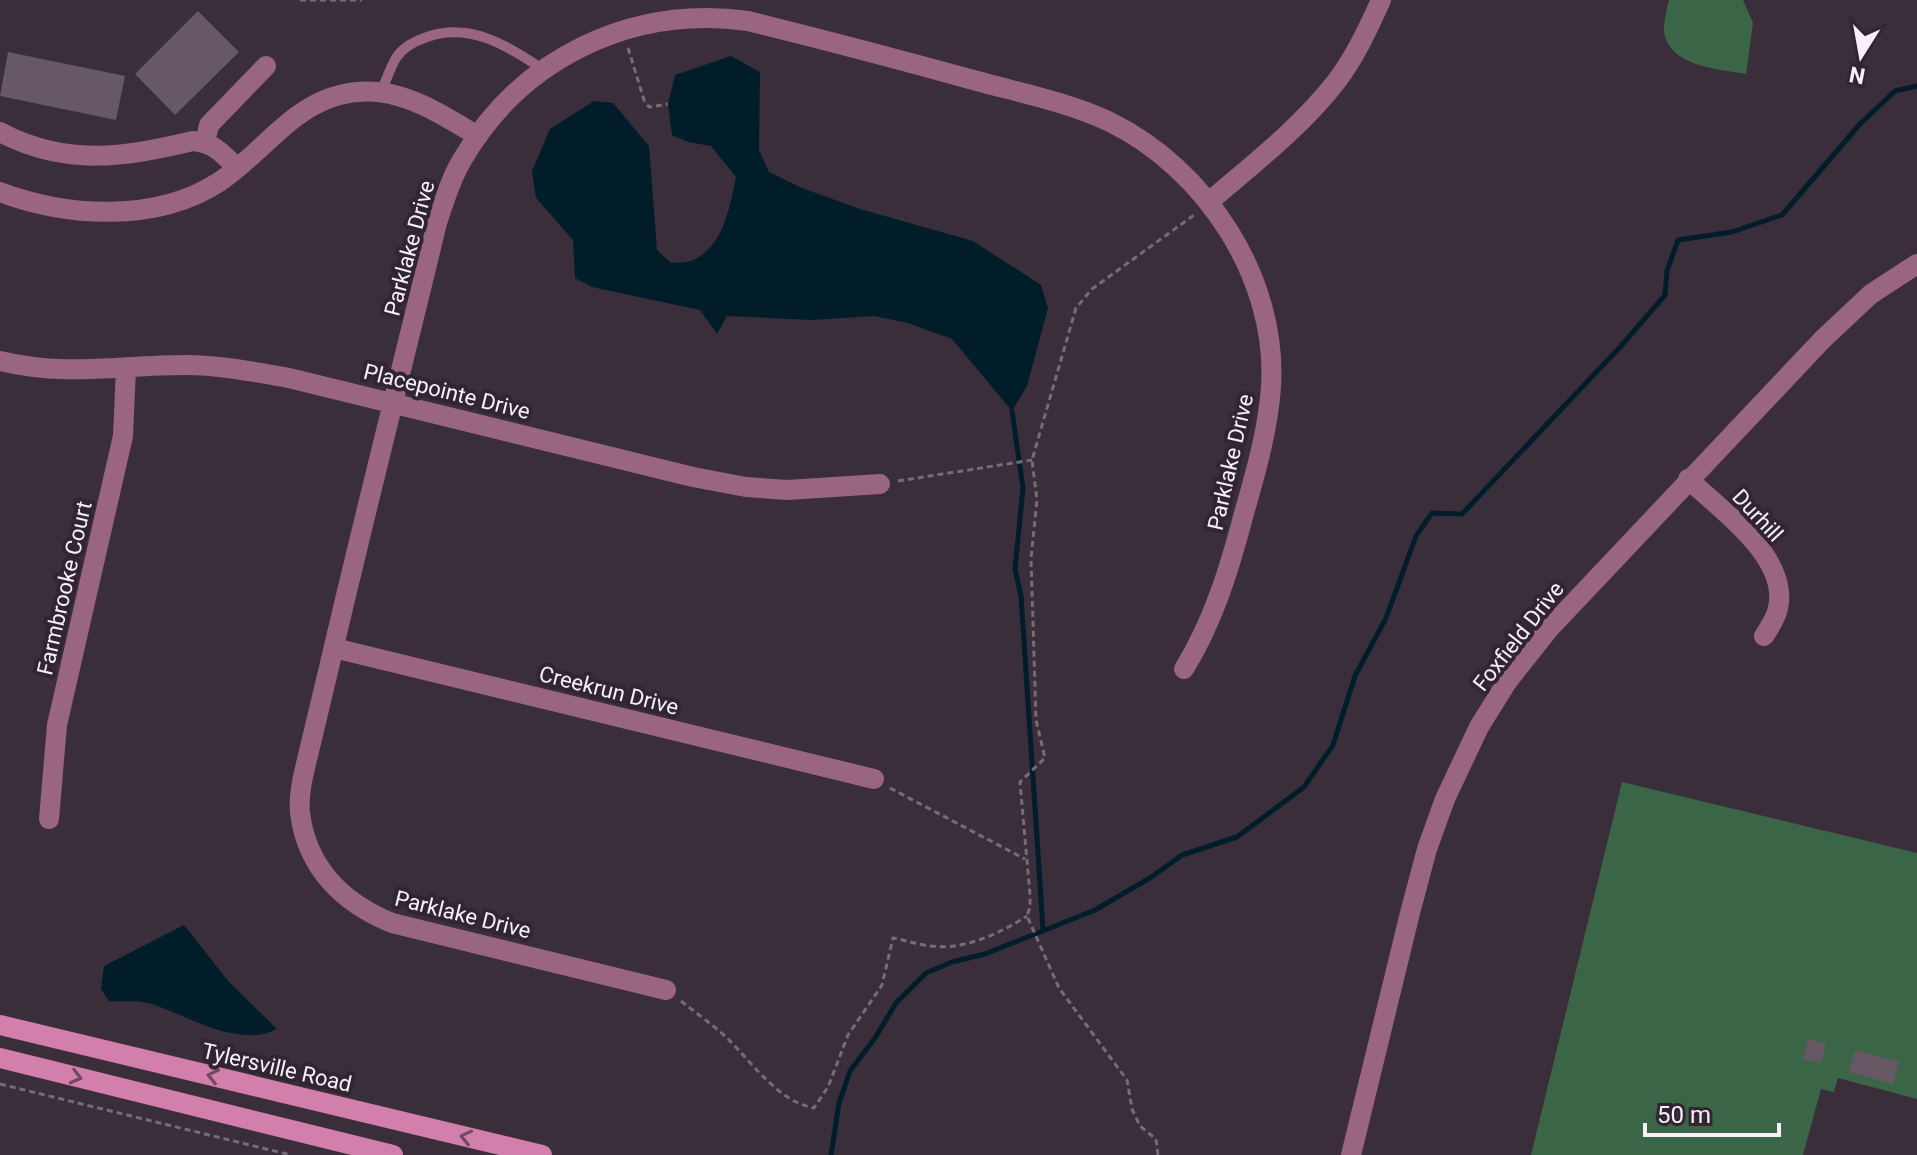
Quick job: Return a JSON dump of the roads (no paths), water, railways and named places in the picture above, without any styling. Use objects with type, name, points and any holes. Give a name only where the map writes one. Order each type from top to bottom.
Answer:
[{"type":"main road","name":"Tylersville Road","points":[[0,1025],[542,1155]]},
{"type":"main road","points":[[0,1058],[393,1155]]},
{"type":"street","points":[[1209,202],[1311,111],[1359,47],[1381,0]]},
{"type":"street","name":"Parklake Drive","points":[[666,990],[392,923],[355,905],[334,886],[318,864],[300,812],[300,798],[334,648],[437,223],[450,184],[478,136],[511,96],[542,69],[577,47],[621,30],[654,22],[749,10],[1086,112],[1146,143],[1178,169],[1209,202],[1236,244],[1262,306],[1270,346],[1271,387],[1266,428],[1232,558],[1210,622],[1184,669]]},
{"type":"street","points":[[205,142],[209,125],[266,66]]},
{"type":"street","points":[[0,192],[28,202],[67,209],[133,210],[172,202],[197,194],[220,181],[302,111],[340,95],[381,92],[421,104],[478,136]]},
{"type":"street","points":[[0,132],[47,150],[87,157],[114,157],[193,141],[205,142],[215,146],[236,167]]},
{"type":"street","name":"Foxfield Drive","points":[[1351,1155],[1427,849],[1461,763],[1507,682],[1548,630],[1823,339],[1871,294],[1917,264]]},
{"type":"street","name":"Placepointe Drive","points":[[0,361],[50,370],[184,365],[224,367],[289,378],[693,477],[746,487],[800,491],[880,484]]},
{"type":"street","name":"Farmbrooke Court","points":[[49,819],[57,725],[123,436],[126,368]]},
{"type":"street","name":"Durhill","points":[[1688,479],[1747,534],[1771,566],[1779,591],[1779,604],[1776,617],[1764,636]]},
{"type":"street","name":"Creekrun Drive","points":[[334,648],[874,779]]},
{"type":"lane","points":[[381,92],[397,56],[412,43],[444,31],[477,35],[500,42],[542,69]]},
{"type":"water","points":[[731,56],[760,72],[759,150],[769,172],[860,209],[973,241],[1041,285],[1048,308],[1027,386],[1012,411],[952,339],[908,323],[874,316],[812,320],[727,316],[717,334],[700,310],[592,287],[575,278],[573,240],[536,198],[532,171],[550,129],[594,101],[613,103],[649,146],[657,250],[671,263],[691,261],[711,247],[718,237],[728,213],[736,177],[711,146],[672,135],[668,104],[675,75]]},
{"type":"water","points":[[184,925],[229,982],[277,1029],[262,1034],[231,1033],[152,1004],[109,1001],[101,989],[104,966]]},
{"type":"waterway","points":[[831,1155],[839,1103],[850,1071],[896,1003],[926,973],[952,962],[985,954],[1095,910],[1182,855],[1237,837],[1304,787],[1333,745],[1355,676],[1386,618],[1416,536],[1432,513],[1462,514],[1621,346],[1665,295],[1667,271],[1678,240],[1732,232],[1782,215],[1860,124],[1895,91],[1917,86]]},
{"type":"waterway","points":[[1012,411],[1023,488],[1015,569],[1021,596],[1043,929]]}]
